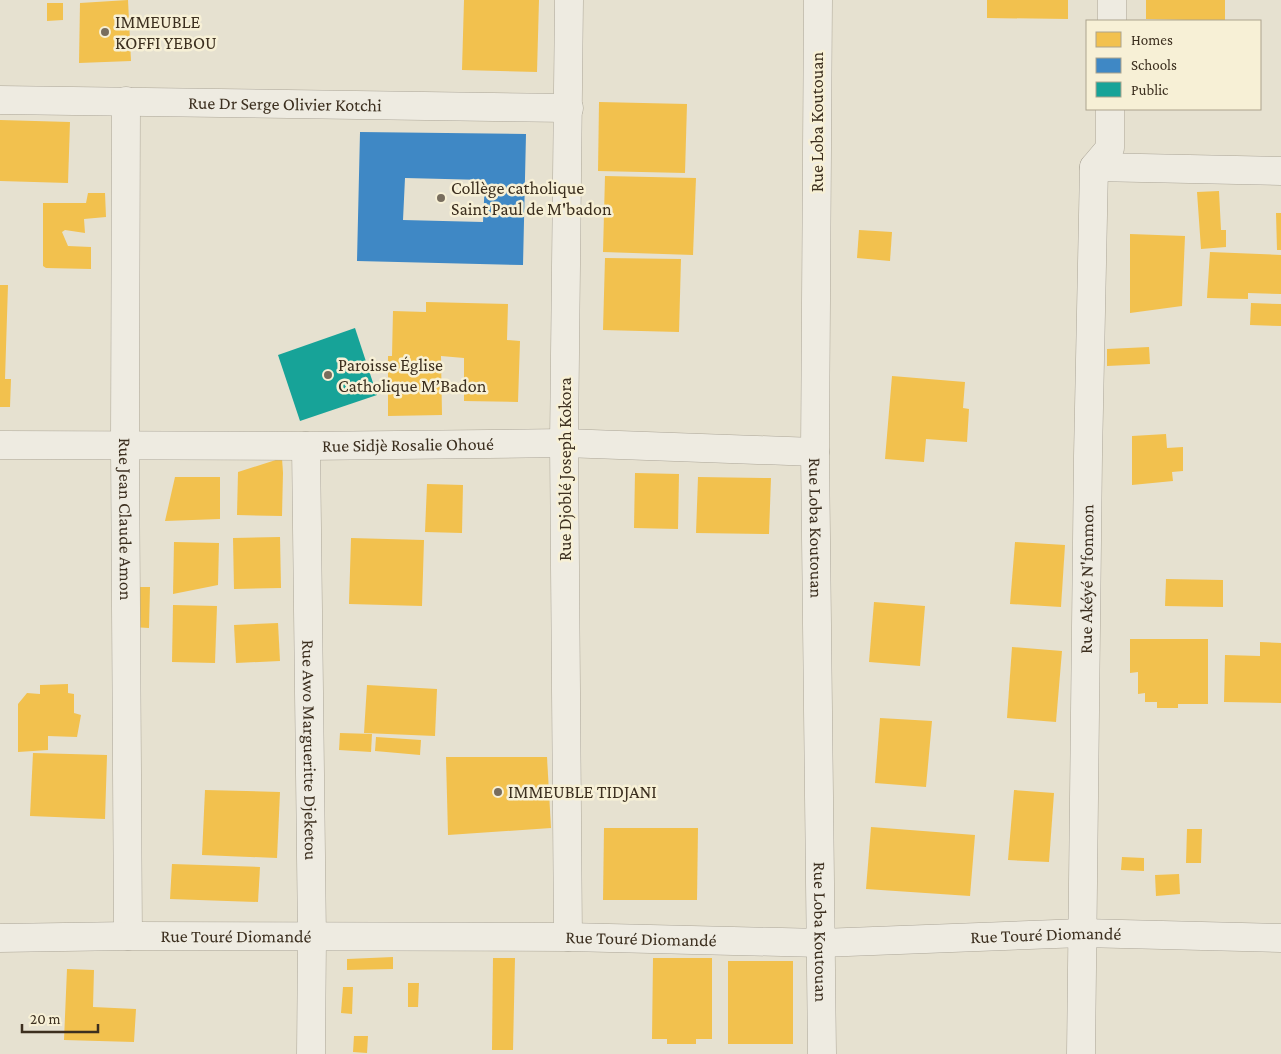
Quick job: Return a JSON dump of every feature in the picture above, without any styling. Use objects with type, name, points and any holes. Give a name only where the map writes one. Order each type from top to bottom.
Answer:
[{"type":"street","name":"Rue Djoblé Joseph Kokora","points":[[568,937],[564,443],[569,0]]},
{"type":"street","name":"Rue Loba Koutouan","points":[[818,0],[815,452],[822,1054]]},
{"type":"street","points":[[1112,0],[1112,20]]},
{"type":"street","name":"Rue Dr Serge Olivier Kotchi","points":[[0,100],[569,108]]},
{"type":"street","name":"Rue Jean Claude Amon","points":[[126,101],[128,936]]},
{"type":"street","points":[[1094,167],[1110,148],[1110,110]]},
{"type":"street","points":[[1094,167],[1281,171]]},
{"type":"street","name":"Rue Akéyé N'fonmon","points":[[1081,1054],[1094,167]]},
{"type":"street","name":"Rue Sidjè Rosalie Ohoué","points":[[0,445],[306,446],[564,443],[815,452]]},
{"type":"street","name":"Rue Awo Margueritte Djeketou","points":[[306,446],[312,938],[311,1054]]},
{"type":"street","name":"Rue Touré Diomandé","points":[[0,938],[128,936],[312,938],[568,937],[821,943],[1082,933],[1281,938]]},
{"type":"building: Homes","name":"IMMEUBLE KOFFI YEBOU","points":[[128,0],[131,61],[79,63],[80,3]]},
{"type":"building: Homes","points":[[464,0],[539,0],[537,72],[462,70]]},
{"type":"building: Homes","points":[[987,0],[1068,0],[1068,19],[987,18]]},
{"type":"building: Homes","points":[[1146,0],[1225,0],[1225,20],[1146,19]]},
{"type":"building: Homes","points":[[47,3],[63,3],[63,20],[47,21]]},
{"type":"building: Homes","points":[[599,102],[687,104],[685,173],[598,171]]},
{"type":"building: Homes","points":[[0,120],[70,122],[68,183],[0,181]]},
{"type":"building: Homes","points":[[605,176],[696,178],[693,255],[603,252]]},
{"type":"building: Homes","points":[[1219,191],[1221,230],[1226,230],[1226,247],[1201,249],[1197,192]]},
{"type":"building: Homes","points":[[88,193],[105,193],[106,217],[84,219],[85,233],[65,230],[62,232],[68,246],[91,247],[91,269],[46,268],[43,266],[43,203],[86,203]]},
{"type":"building: Homes","points":[[1276,213],[1281,213],[1281,250],[1277,250]]},
{"type":"building: Homes","points":[[859,230],[892,232],[890,261],[857,258]]},
{"type":"building: Homes","points":[[1130,234],[1185,236],[1182,306],[1130,313]]},
{"type":"building: Homes","points":[[1210,252],[1281,255],[1281,294],[1248,293],[1248,299],[1207,298]]},
{"type":"building: Homes","points":[[605,258],[681,259],[679,332],[603,330]]},
{"type":"building: Homes","points":[[0,285],[8,285],[5,379],[11,379],[10,407],[0,407]]},
{"type":"building: Homes","points":[[426,302],[508,304],[507,340],[520,341],[518,402],[464,401],[464,358],[441,356],[442,415],[388,416],[388,356],[392,356],[393,311],[426,312]]},
{"type":"building: Homes","points":[[1251,303],[1281,304],[1281,326],[1250,325]]},
{"type":"building: Homes","points":[[1149,347],[1150,364],[1107,366],[1107,349]]},
{"type":"building: Homes","points":[[892,376],[965,382],[963,408],[969,409],[967,442],[926,439],[924,462],[885,459]]},
{"type":"building: Homes","points":[[1166,434],[1167,448],[1183,447],[1183,471],[1172,472],[1173,481],[1132,485],[1132,436]]},
{"type":"building: Homes","points":[[282,458],[282,516],[237,515],[238,472]]},
{"type":"building: Homes","points":[[635,473],[679,474],[678,529],[634,528]]},
{"type":"building: Homes","points":[[175,477],[220,477],[220,519],[165,521]]},
{"type":"building: Homes","points":[[698,477],[771,478],[769,534],[696,533]]},
{"type":"building: Homes","points":[[427,484],[463,485],[462,533],[425,532]]},
{"type":"building: Homes","points":[[280,537],[281,588],[234,589],[233,538]]},
{"type":"building: Homes","points":[[351,538],[424,540],[422,606],[349,604]]},
{"type":"building: Homes","points":[[174,542],[219,543],[218,585],[173,594]]},
{"type":"building: Homes","points":[[1015,542],[1065,545],[1061,607],[1010,604]]},
{"type":"building: Homes","points":[[1166,579],[1223,580],[1223,607],[1165,606]]},
{"type":"building: Homes","points":[[133,587],[150,587],[149,628],[132,627]]},
{"type":"building: Homes","points":[[874,602],[925,606],[920,666],[869,662]]},
{"type":"building: Homes","points":[[173,605],[217,606],[215,663],[172,662]]},
{"type":"building: Homes","points":[[278,623],[280,661],[236,663],[234,625]]},
{"type":"building: Homes","points":[[1130,639],[1208,639],[1208,704],[1178,704],[1178,708],[1157,708],[1157,702],[1145,702],[1145,693],[1138,694],[1138,672],[1130,673]]},
{"type":"building: Homes","points":[[1260,642],[1281,643],[1281,703],[1224,702],[1225,655],[1260,656]]},
{"type":"building: Homes","points":[[1012,647],[1062,651],[1056,722],[1007,718]]},
{"type":"building: Homes","points":[[68,684],[68,693],[74,694],[74,713],[81,715],[77,737],[48,736],[48,750],[18,752],[18,704],[27,693],[40,694],[40,685]]},
{"type":"building: Homes","points":[[367,685],[437,689],[435,736],[364,733]]},
{"type":"building: Homes","points":[[880,718],[932,721],[926,787],[875,783]]},
{"type":"building: Homes","points":[[340,733],[372,734],[371,752],[339,750]]},
{"type":"building: Homes","points":[[376,737],[421,740],[420,755],[375,751]]},
{"type":"building: Homes","points":[[33,753],[107,755],[105,819],[30,816]]},
{"type":"building: Homes","name":"IMMEUBLE TIDJANI","points":[[446,757],[547,757],[551,828],[448,835]]},
{"type":"building: Homes","points":[[205,790],[280,792],[277,858],[202,855]]},
{"type":"building: Homes","points":[[1014,790],[1054,793],[1049,862],[1008,860]]},
{"type":"building: Homes","points":[[871,827],[975,835],[970,896],[866,889]]},
{"type":"building: Homes","points":[[604,828],[698,828],[697,900],[603,900]]},
{"type":"building: Homes","points":[[1187,829],[1202,829],[1201,863],[1186,863]]},
{"type":"building: Homes","points":[[1122,857],[1144,858],[1144,871],[1121,870]]},
{"type":"building: Homes","points":[[172,864],[260,867],[258,902],[170,899]]},
{"type":"building: Homes","points":[[1179,874],[1180,894],[1156,896],[1155,875]]},
{"type":"building: Homes","points":[[393,957],[393,969],[347,970],[347,959]]},
{"type":"building: Homes","points":[[493,958],[515,958],[513,1050],[492,1050]]},
{"type":"building: Homes","points":[[653,958],[712,958],[712,1039],[696,1039],[696,1044],[667,1044],[667,1039],[652,1039]]},
{"type":"building: Homes","points":[[728,961],[793,961],[793,1044],[728,1044]]},
{"type":"building: Homes","points":[[67,969],[94,970],[93,1007],[136,1009],[134,1042],[64,1040]]},
{"type":"building: Homes","points":[[408,983],[419,983],[418,1007],[408,1007]]},
{"type":"building: Homes","points":[[343,987],[353,987],[352,1014],[341,1013]]},
{"type":"building: Homes","points":[[354,1036],[368,1036],[367,1053],[353,1052]]},
{"type":"building: Schools","name":"Collège catholique Saint Paul de M'badon","points":[[360,132],[526,134],[523,265],[357,261]],"holes":[[[405,178],[485,180],[483,222],[403,220]]]},
{"type":"building: Public","name":"Paroisse Église Catholique M’Badon","points":[[355,328],[377,395],[300,421],[278,355]]},
{"type":"place","name":"IMMEUBLE KOFFI YEBOU","points":[[105,32]]},
{"type":"place","name":"Collège catholique Saint Paul de M'badon","points":[[441,198]]},
{"type":"place","name":"Paroisse Église Catholique M’Badon","points":[[328,375]]},
{"type":"place","name":"IMMEUBLE TIDJANI","points":[[498,792]]}]
